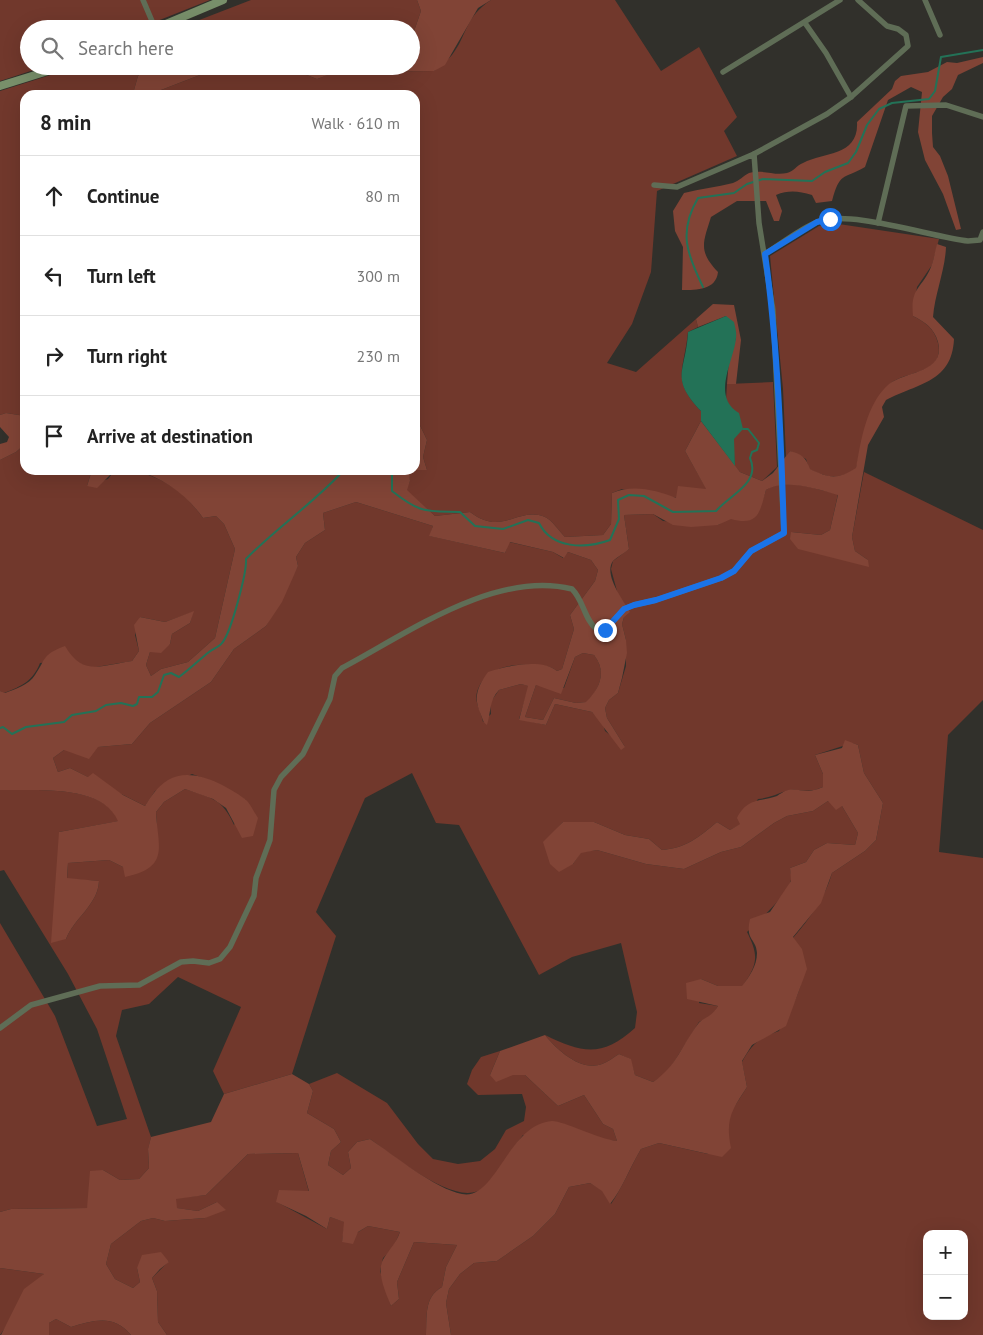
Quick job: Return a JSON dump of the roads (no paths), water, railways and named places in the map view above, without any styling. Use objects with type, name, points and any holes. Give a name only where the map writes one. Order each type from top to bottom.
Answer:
[{"type":"street","points":[[143,0],[151,20]]},
{"type":"street","points":[[176,20],[223,0]]},
{"type":"street","points":[[723,72],[840,0]]},
{"type":"street","points":[[654,185],[677,186],[754,154],[827,114],[851,97],[908,46],[906,36],[898,29],[887,26],[858,0]]},
{"type":"street","points":[[925,0],[940,35]]},
{"type":"street","points":[[805,23],[826,53],[851,97]]},
{"type":"street","points":[[0,86],[35,75]]},
{"type":"street","points":[[878,224],[906,106],[946,105],[983,117]]},
{"type":"street","points":[[0,1028],[31,1005],[92,988],[139,985],[182,962],[193,960],[209,963],[220,960],[230,947],[254,896],[256,878],[270,840],[274,790],[281,777],[303,754],[325,711],[334,676],[342,668],[466,601],[500,591],[549,585],[572,589],[583,604],[591,625],[597,630],[605,630],[624,609],[721,578],[734,571],[751,551],[784,533],[778,380],[773,310],[759,223],[754,154]]},
{"type":"street","points":[[765,254],[817,222],[840,218],[968,241],[980,240],[983,232]]},
{"type":"waterway","points":[[703,287],[693,264],[687,243],[688,222],[698,198],[734,193],[747,184],[763,179],[812,181],[825,172],[848,163],[856,152],[867,125],[879,109],[892,103],[929,99],[935,91],[941,57],[983,50]]},
{"type":"waterway","points":[[392,475],[392,491],[410,504],[424,510],[460,512],[475,526],[503,529],[528,520],[539,523],[545,532],[561,542],[570,545],[590,545],[610,540],[619,519],[618,500],[629,495],[644,496],[673,512],[716,511],[743,487],[751,474],[750,458],[752,452],[757,450],[759,443],[748,429],[743,429]]},
{"type":"waterway","points":[[0,728],[3,727],[12,734],[26,727],[64,722],[72,715],[96,711],[106,705],[121,703],[133,706],[137,704],[139,697],[152,697],[158,692],[164,675],[171,673],[179,677],[221,644],[226,637],[238,602],[246,559],[339,475]]}]
